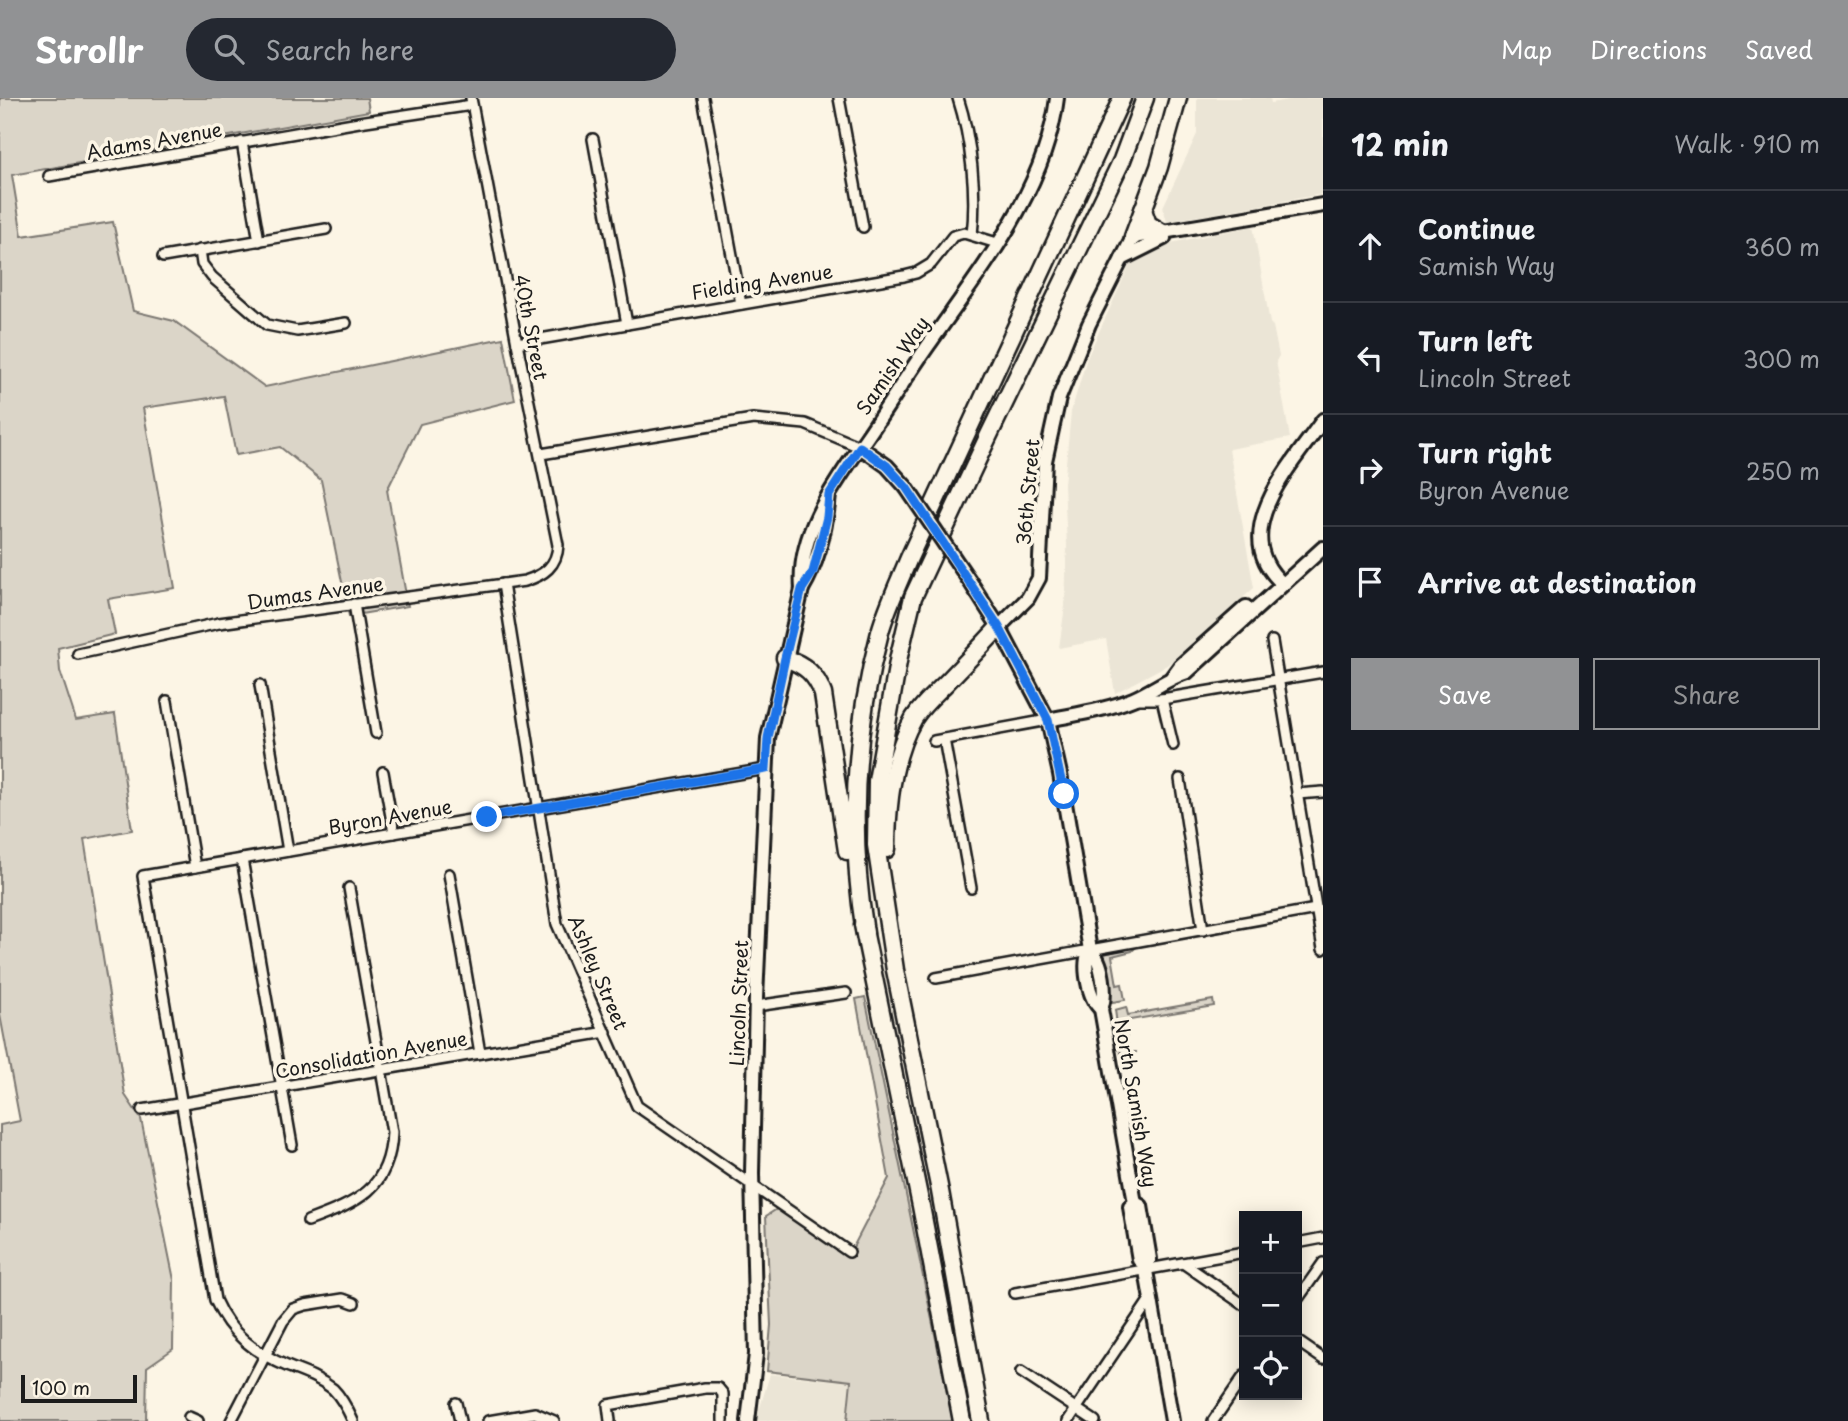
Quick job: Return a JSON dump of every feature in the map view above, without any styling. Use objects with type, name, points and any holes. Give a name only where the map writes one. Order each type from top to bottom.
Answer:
[{"type":"highway","points":[[865,933],[858,892],[855,832],[857,782],[863,711],[880,630],[914,545],[1122,98]]},
{"type":"highway","points":[[981,1421],[940,1191],[895,971],[876,845],[877,781],[899,656],[914,597],[1122,160],[1145,98]]},
{"type":"highway","points":[[1133,237],[1159,167],[1178,98]]},
{"type":"highway","points":[[1143,210],[1148,225],[1163,233]]},
{"type":"highway","points":[[895,971],[887,836],[900,747],[915,716],[999,627]]},
{"type":"highway","points":[[785,658],[810,671],[818,680],[823,694],[840,814],[921,1206],[962,1421]]},
{"type":"main road","name":"Samish Way","points":[[860,447],[1023,201],[1043,154],[1058,98]]},
{"type":"main road","points":[[1133,237],[1323,205]]},
{"type":"main road","points":[[1122,259],[1150,243],[1191,228]]},
{"type":"main road","name":"36th Street","points":[[999,627],[1028,598],[1039,578],[1045,461],[1059,398],[1089,324],[1133,237]]},
{"type":"main road","points":[[1280,582],[1270,570],[1261,546],[1262,515],[1272,495],[1323,420]]},
{"type":"main road","points":[[860,447],[887,466],[906,487],[999,627],[1048,720],[1060,774],[1090,950]]},
{"type":"main road","name":"Lincoln Street","points":[[748,1421],[756,1354],[752,1187],[756,1006],[768,738],[802,589],[800,570],[808,540],[817,516],[860,447]]},
{"type":"main road","points":[[1048,720],[1097,711],[1133,699],[1172,677],[1187,672],[1323,541]]},
{"type":"main road","points":[[1280,582],[1323,548]]},
{"type":"main road","name":"North Samish Way","points":[[1090,950],[1086,958],[1093,1002],[1101,1009],[1135,1203],[1130,1207],[1139,1260],[1145,1268],[1172,1421]]},
{"type":"street","points":[[703,98],[741,304]]},
{"type":"street","points":[[839,98],[863,227]]},
{"type":"street","points":[[958,98],[971,163],[975,205],[972,235],[997,243]]},
{"type":"street","name":"Adams Avenue","points":[[49,176],[472,101]]},
{"type":"street","name":"40th Street","points":[[472,101],[558,545],[554,563]]},
{"type":"street","points":[[593,139],[627,324]]},
{"type":"street","points":[[242,142],[259,241]]},
{"type":"street","points":[[163,257],[326,229]]},
{"type":"street","name":"Fielding Avenue","points":[[517,343],[872,283],[916,273],[931,264],[953,236],[964,233],[972,235]]},
{"type":"street","points":[[200,250],[202,264],[212,277],[267,325],[297,331],[346,323]]},
{"type":"street","points":[[541,454],[752,419],[805,424],[860,447]]},
{"type":"street","name":"Dumas Avenue","points":[[78,654],[193,627],[535,578],[554,563]]},
{"type":"street","name":"Ashley Street","points":[[503,584],[557,924],[636,1106],[849,1252]]},
{"type":"street","points":[[354,604],[376,733]]},
{"type":"street","points":[[1272,641],[1323,949]]},
{"type":"street","points":[[1133,699],[1162,699],[1323,672]]},
{"type":"street","points":[[260,685],[288,851]]},
{"type":"street","points":[[1162,699],[1173,745]]},
{"type":"street","points":[[167,701],[195,867]]},
{"type":"street","points":[[971,888],[939,740],[1048,720]]},
{"type":"street","name":"Byron Avenue","points":[[182,1104],[143,876],[766,769]]},
{"type":"street","points":[[383,772],[394,833]]},
{"type":"street","points":[[1180,779],[1203,930]]},
{"type":"street","points":[[1297,794],[1323,792]]},
{"type":"street","points":[[243,859],[292,1145]]},
{"type":"street","points":[[449,874],[480,1053]]},
{"type":"street","points":[[308,1221],[354,1203],[370,1189],[384,1168],[391,1145],[381,1070],[349,887]]},
{"type":"street","points":[[936,978],[1317,909]]},
{"type":"street","points":[[756,1006],[846,993]]},
{"type":"street","name":"Consolidation Avenue","points":[[142,1111],[606,1032]]},
{"type":"street","points":[[182,1104],[215,1300],[222,1317],[232,1330],[264,1356],[316,1377],[334,1391],[354,1421]]},
{"type":"street","points":[[1302,1242],[1323,1238]]},
{"type":"street","points":[[1015,1293],[1239,1253]]},
{"type":"street","points":[[1183,1263],[1239,1302]]},
{"type":"street","points":[[1302,1293],[1323,1263]]},
{"type":"street","points":[[1068,1421],[1151,1298]]},
{"type":"street","points":[[231,1421],[283,1321],[293,1309],[343,1299],[354,1303]]},
{"type":"street","points":[[1302,1344],[1323,1359]]},
{"type":"street","points":[[1021,1372],[1096,1421]]},
{"type":"street","points":[[1213,1421],[1239,1383]]},
{"type":"street","points":[[610,1421],[608,1405],[718,1388],[723,1394],[723,1421]]},
{"type":"street","points":[[456,1403],[460,1421]]},
{"type":"street","points":[[488,1421],[535,1417],[555,1421]]},
{"type":"shaded area","points":[[0,98],[367,98],[369,111],[12,175],[22,236],[113,222],[133,311],[174,321],[265,387],[503,338],[515,400],[420,424],[387,490],[408,606],[349,616],[321,480],[280,447],[236,455],[224,396],[143,408],[175,588],[108,599],[115,634],[58,648],[60,671],[76,720],[115,714],[132,830],[84,839],[125,1095],[141,1119],[174,1280],[173,1349],[147,1367],[146,1421],[0,1421],[0,1125],[20,1121],[0,1015]]},
{"type":"shaded area","points":[[1197,98],[1270,98],[1271,103],[1298,98],[1323,98],[1323,194],[1167,222],[1163,207],[1197,134]]},
{"type":"shaded area","points":[[1253,226],[1270,323],[1273,326],[1279,356],[1276,361],[1290,438],[1229,449],[1254,588],[1167,665],[1115,693],[1106,639],[1059,648],[1065,606],[1067,546],[1064,484],[1071,412],[1087,358],[1133,258],[1156,246]]},
{"type":"shaded area","points":[[1137,946],[1132,951],[1112,956],[1117,985],[1122,984],[1125,1000],[1112,1002],[1104,954]]},
{"type":"shaded area","points":[[865,997],[953,1421],[847,1421],[851,1381],[767,1371],[771,1325],[766,1216],[777,1209],[848,1257],[889,1178],[856,999]]},
{"type":"shaded area","points":[[1213,1000],[1214,1006],[1124,1021],[1129,1052],[1137,1052],[1121,1054],[1115,1010],[1126,1007],[1128,1015]]},
{"type":"shaded area","points":[[770,1374],[850,1382],[846,1421],[756,1421]]},
{"type":"route","points":[[487,817],[766,769],[768,738],[785,658],[802,589],[813,572],[827,517],[829,495],[860,447],[887,466],[906,487],[999,627],[1048,720],[1064,794]]}]
